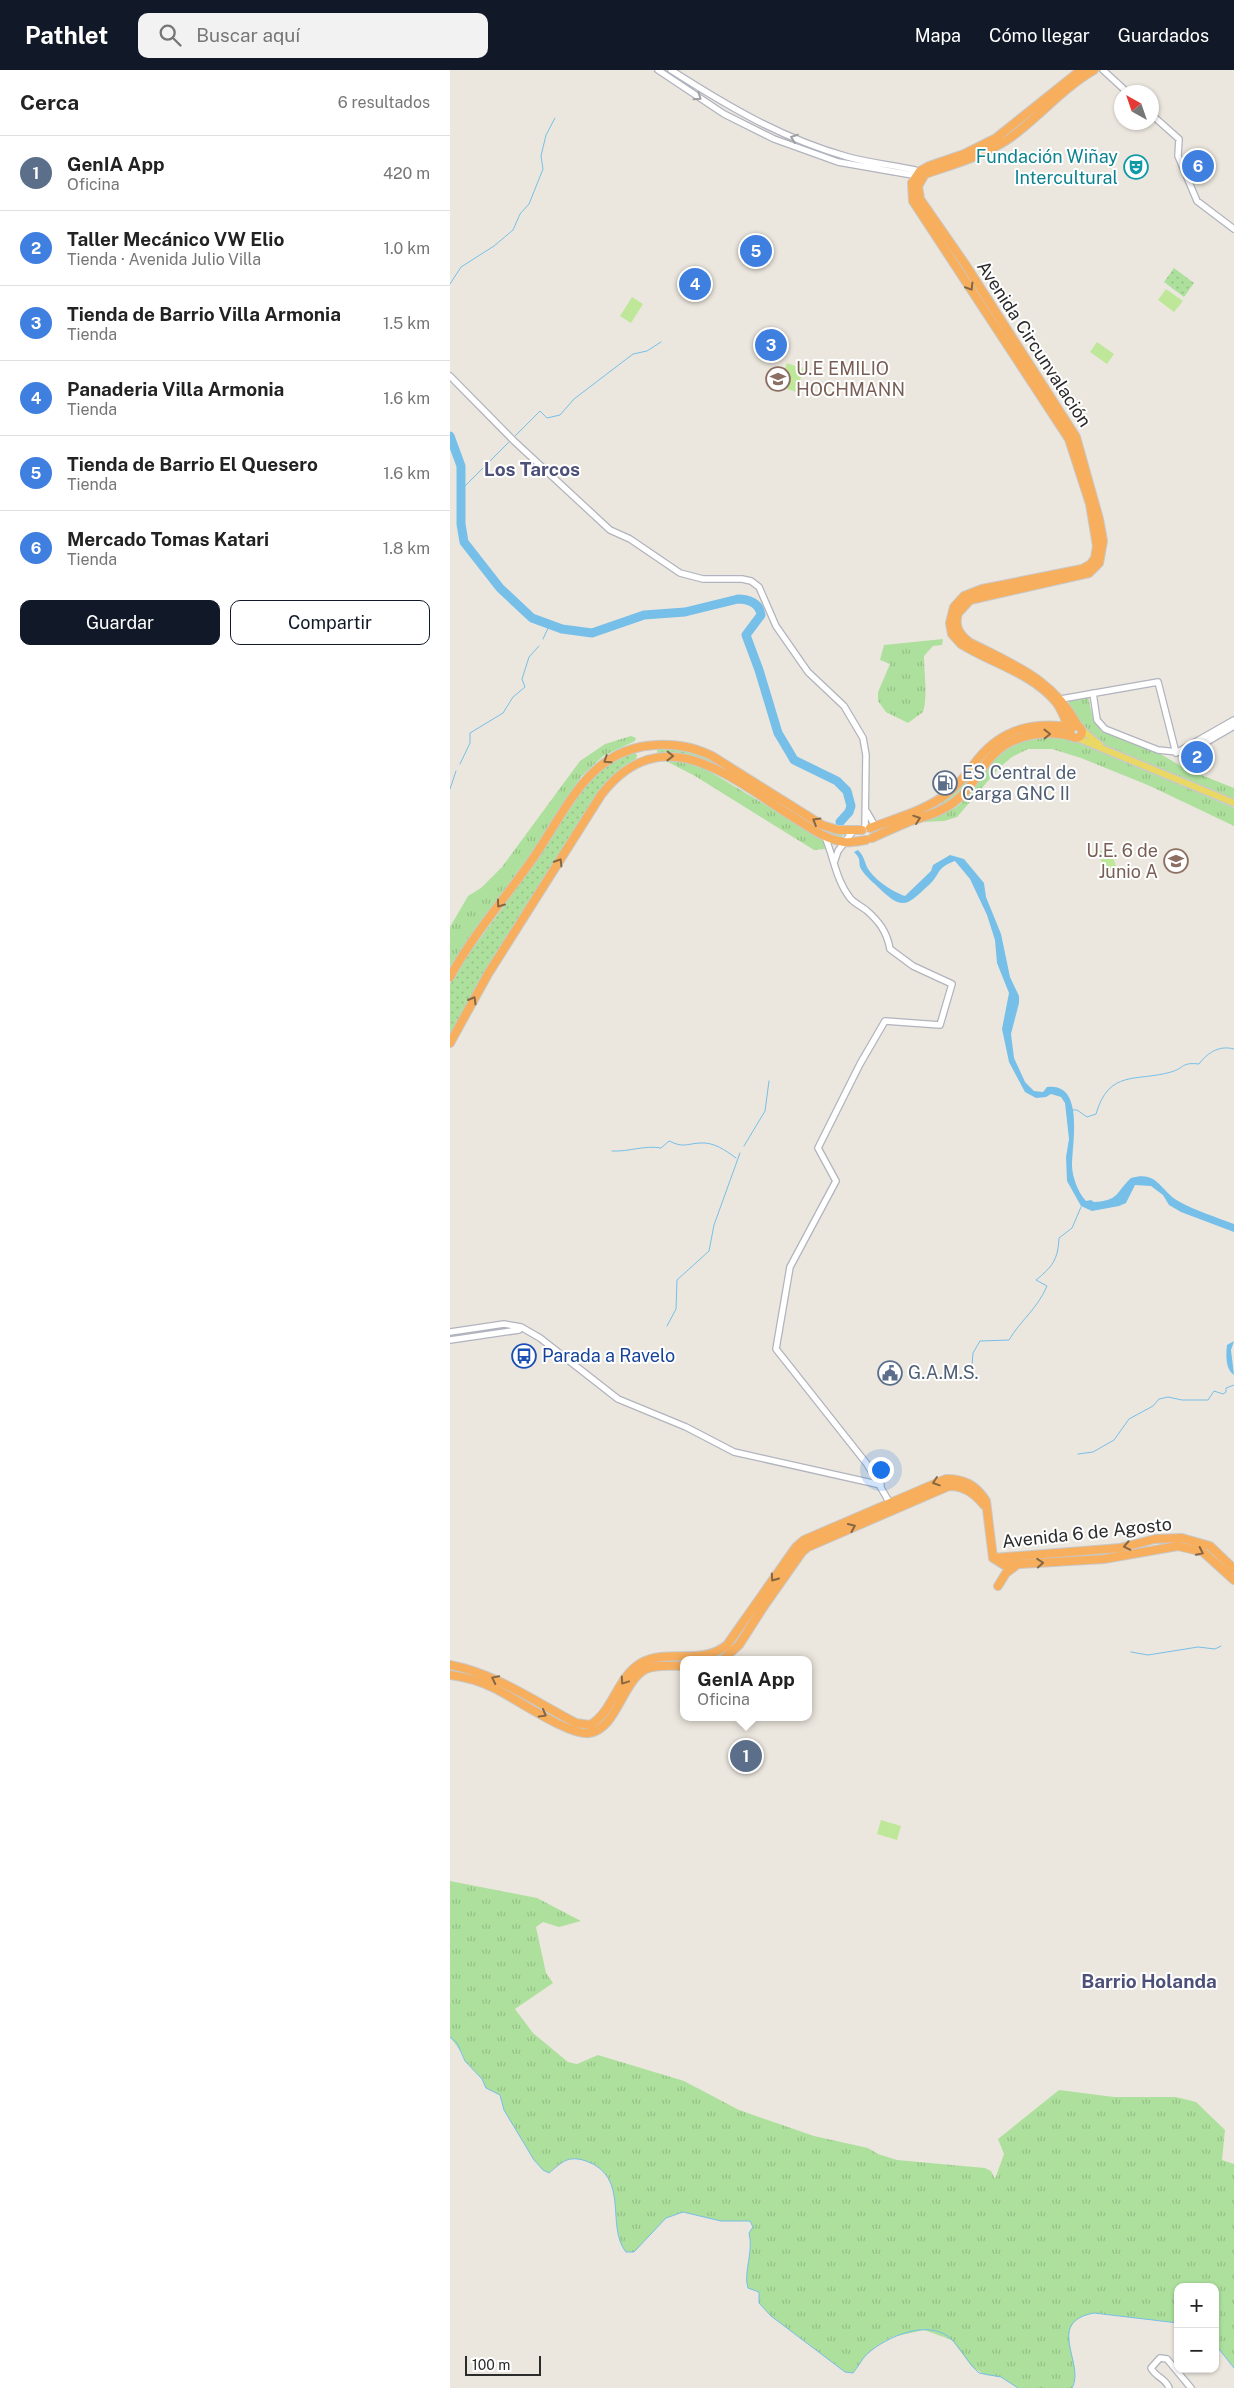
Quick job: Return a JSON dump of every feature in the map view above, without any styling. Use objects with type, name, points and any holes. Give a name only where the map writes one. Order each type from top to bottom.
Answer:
[{"type":"highway","points":[[921,175],[929,166],[964,154],[996,138],[1020,121],[1081,70]]},
{"type":"highway","points":[[921,175],[972,159],[1000,144],[1094,70]]},
{"type":"highway","name":"Avenida Circunvalación","points":[[921,175],[918,193],[922,207],[1025,363],[1072,429],[1080,445],[1099,519],[1102,541],[1102,557],[1095,568],[1085,576],[970,600],[958,613],[956,627],[969,642],[1032,675],[1061,699],[1074,730]]},
{"type":"highway","name":"Avenida Circunvalación","points":[[1025,363],[1073,447],[1090,504],[1097,553],[1091,564],[1082,569],[968,594],[954,607],[950,617],[950,629],[954,638],[962,644],[1030,680],[1050,696],[1062,710],[1074,730]]},
{"type":"highway","points":[[450,977],[469,946],[530,863],[585,779],[607,760],[628,750],[646,745],[670,744],[698,750],[822,825],[838,830],[853,831],[868,828],[941,798],[966,776],[989,746],[1007,734],[1057,721],[1062,710]]},
{"type":"highway","points":[[1038,725],[1074,730]]},
{"type":"highway","points":[[450,1043],[488,974],[601,794],[610,783],[632,766],[656,756],[694,759],[751,791],[825,837],[844,842],[869,839],[939,812],[954,803],[966,792],[995,753],[1011,742],[1028,735],[1074,730]]},
{"type":"highway","points":[[868,828],[874,832],[869,839]]},
{"type":"highway","name":"Avenida 6 de Agosto","points":[[710,1656],[720,1651],[734,1638],[800,1543],[891,1506],[948,1486],[964,1488],[972,1492],[986,1508],[993,1558],[1004,1565],[1104,1559],[1178,1546],[1204,1552],[1234,1580]]},
{"type":"highway","name":"Avenida 6 de Agosto","points":[[727,1656],[740,1646],[764,1606],[802,1552],[814,1544],[891,1506]]},
{"type":"highway","name":"Avenida 6 de Agosto","points":[[993,1558],[1075,1550],[1120,1548],[1155,1539],[1182,1538],[1210,1546],[1234,1569]]},
{"type":"highway","points":[[998,1586],[1006,1573],[1018,1564]]},
{"type":"highway","name":"Avenida 6 de Agosto","points":[[643,1666],[660,1658],[680,1658]]},
{"type":"highway","points":[[450,1665],[477,1671],[492,1678],[574,1727],[587,1726],[600,1718],[628,1675],[643,1666],[680,1666]]},
{"type":"highway","points":[[450,1675],[469,1678],[494,1688],[588,1733],[605,1725],[643,1666]]},
{"type":"highway","points":[[588,1733],[592,1724]]},
{"type":"main road","points":[[1074,730],[1107,751],[1234,803]]},
{"type":"street","points":[[658,70],[724,114],[774,139],[838,162],[921,175]]},
{"type":"street","points":[[671,70],[720,102],[765,127],[847,156],[921,175]]},
{"type":"street","points":[[1103,70],[1119,85]]},
{"type":"street","points":[[1159,121],[1179,139],[1178,156],[1197,201],[1234,229]]},
{"type":"street","points":[[450,376],[514,441],[610,530],[630,539],[680,574],[703,579],[742,579],[751,581],[759,587],[776,626],[808,672],[844,706],[863,738],[866,755],[868,828]]},
{"type":"street","points":[[1061,699],[1158,682],[1176,752]]},
{"type":"street","points":[[1093,693],[1097,720],[1105,729],[1158,750],[1188,753],[1234,726]]},
{"type":"street","points":[[1176,752],[1234,720]]},
{"type":"street","points":[[867,812],[868,828]]},
{"type":"street","points":[[834,864],[844,842],[853,831]]},
{"type":"street","points":[[825,837],[838,876],[851,899],[865,910],[882,928],[887,935],[890,949],[908,964],[952,984],[940,1025],[885,1021],[860,1064],[818,1148],[836,1180],[790,1267],[776,1350],[868,1464],[891,1506]]},
{"type":"street","points":[[450,1332],[504,1324],[526,1330],[556,1350],[618,1399],[686,1427],[722,1447],[734,1452],[880,1485]]},
{"type":"street","points":[[450,1340],[508,1330],[526,1330]]},
{"type":"street","points":[[1170,2388],[1165,2380],[1153,2372],[1151,2368],[1160,2358],[1167,2359],[1191,2388]]},
{"type":"green space","points":[[1174,268],[1194,283],[1184,297],[1164,282]]},
{"type":"green space","points":[[1166,289],[1183,301],[1174,312],[1158,300]]},
{"type":"green space","points":[[632,297],[643,304],[631,323],[620,316]]},
{"type":"green space","points":[[1097,342],[1114,354],[1107,364],[1090,352]]},
{"type":"green space","points":[[787,363],[804,369],[796,392],[779,386]]},
{"type":"green space","points":[[943,639],[942,645],[933,646],[924,656],[926,692],[923,712],[908,723],[886,712],[878,701],[878,692],[890,664],[880,660],[884,645]]},
{"type":"green space","points":[[1088,696],[1093,719],[1101,731],[1157,752],[1186,769],[1234,788],[1234,799],[1106,746],[1083,726],[1069,705],[1069,700]]},
{"type":"green space","points":[[1060,727],[1059,731],[1038,731],[1023,734],[1010,740],[1000,748],[972,782],[950,801],[920,817],[877,834],[874,829],[922,812],[940,803],[955,792],[988,751],[1005,739],[1013,735],[1040,729]]},
{"type":"green space","points":[[631,736],[636,738],[635,741],[603,756],[581,777],[538,845],[450,967],[450,927],[468,896],[481,888],[502,867],[580,761],[605,744]]},
{"type":"green space","points":[[1057,736],[1075,740],[1234,808],[1234,826],[1150,786],[1081,758],[1052,749],[1028,749],[1012,757],[999,768],[957,817],[944,821],[921,822],[947,812],[960,804],[973,790],[997,757],[1012,746],[1038,738]]},
{"type":"green space","points":[[656,747],[669,747],[701,754],[840,834],[845,834],[841,837],[825,833],[700,758],[673,752],[658,754]]},
{"type":"green space","points":[[634,751],[637,755],[636,759],[622,767],[605,784],[480,979],[450,1038],[450,984],[459,967],[507,902],[591,778],[610,761]]},
{"type":"green space","points":[[662,759],[699,765],[824,840],[825,849],[814,850],[695,776]]},
{"type":"green space","points":[[1110,848],[1117,869],[1105,872],[1098,852]]},
{"type":"green space","points":[[881,1820],[901,1826],[897,1840],[877,1834]]},
{"type":"green space","points":[[450,1881],[537,1898],[581,1921],[559,1927],[543,1922],[536,1927],[546,1973],[553,1983],[515,2009],[533,2033],[568,2062],[577,2064],[598,2055],[684,2081],[739,2110],[814,2136],[868,2148],[878,2154],[897,2160],[985,2168],[991,2171],[995,2179],[1004,2154],[998,2139],[1059,2090],[1114,2097],[1176,2097],[1196,2102],[1225,2130],[1222,2160],[1234,2164],[1234,2368],[1219,2349],[1219,2283],[1174,2283],[1174,2323],[1095,2313],[1080,2318],[1072,2325],[1069,2334],[1075,2378],[1072,2388],[1018,2388],[1001,2377],[985,2375],[972,2367],[952,2340],[924,2330],[892,2337],[865,2356],[853,2373],[845,2372],[771,2316],[759,2303],[759,2292],[748,2288],[749,2233],[753,2227],[750,2221],[721,2221],[683,2212],[666,2218],[634,2252],[626,2252],[620,2241],[613,2190],[608,2178],[600,2168],[580,2159],[570,2159],[549,2173],[543,2170],[534,2160],[504,2110],[500,2095],[486,2088],[482,2079],[465,2061],[462,2053],[450,2037]]},
{"type":"water","points":[[858,850],[863,856],[870,872],[878,880],[905,896],[931,871],[933,865],[950,855],[964,859],[984,883],[986,897],[1001,934],[1010,977],[1019,996],[1011,1034],[1014,1058],[1025,1082],[1034,1091],[1043,1092],[1047,1087],[1059,1088],[1067,1094],[1072,1104],[1074,1116],[1073,1174],[1083,1198],[1086,1201],[1091,1200],[1094,1202],[1108,1200],[1113,1198],[1131,1178],[1148,1177],[1154,1179],[1173,1198],[1180,1202],[1234,1224],[1234,1232],[1181,1212],[1169,1205],[1163,1195],[1151,1186],[1135,1185],[1126,1203],[1119,1206],[1092,1211],[1081,1206],[1067,1181],[1066,1157],[1069,1139],[1065,1103],[1061,1097],[1051,1094],[1046,1097],[1036,1098],[1025,1092],[1009,1062],[1002,1029],[1009,993],[997,963],[995,940],[987,915],[970,879],[955,861],[942,868],[930,884],[911,900],[901,903],[888,896],[865,874],[854,852]]},
{"type":"water","points":[[1234,1341],[1231,1350],[1234,1375],[1229,1369],[1226,1356],[1227,1345]]},
{"type":"waterway","points":[[450,284],[461,267],[494,246],[513,230],[520,214],[529,204],[543,169],[541,156],[546,135],[555,118]]},
{"type":"waterway","points":[[515,436],[540,411],[547,418],[560,415],[574,399],[633,354],[647,351],[661,342]]},
{"type":"waterway","points":[[450,436],[461,466],[461,524],[464,542],[500,588],[532,618],[562,629],[592,633],[644,615],[685,612],[738,599],[746,600],[756,605],[761,615],[746,635],[778,733],[794,760],[837,781],[847,791],[851,806],[849,812],[840,822]]},
{"type":"waterway","points":[[462,489],[509,442]]},
{"type":"waterway","points":[[543,639],[550,624]]},
{"type":"waterway","points":[[460,764],[470,743],[470,733],[503,713],[513,697],[525,687],[522,679],[529,657],[539,646]]},
{"type":"waterway","points":[[450,789],[456,771]]},
{"type":"waterway","points":[[1072,1110],[1077,1110],[1087,1117],[1096,1114],[1108,1090],[1116,1084],[1125,1080],[1171,1072],[1189,1064],[1199,1064],[1215,1050],[1224,1048],[1234,1049]]},
{"type":"waterway","points":[[744,1146],[765,1111],[769,1081]]},
{"type":"waterway","points":[[612,1151],[649,1147],[661,1148],[669,1141],[681,1145],[705,1143],[719,1147],[736,1158]]},
{"type":"waterway","points":[[667,1326],[676,1309],[677,1280],[709,1251],[714,1225],[740,1153]]},
{"type":"waterway","points":[[972,1366],[973,1353],[980,1341],[1009,1340],[1039,1301],[1047,1286],[1036,1280],[1056,1258],[1059,1238],[1072,1228],[1081,1207]]},
{"type":"waterway","points":[[1078,1454],[1093,1452],[1114,1440],[1129,1419],[1153,1406],[1159,1399],[1168,1397],[1182,1400],[1208,1400],[1214,1391],[1223,1394],[1226,1392],[1226,1388],[1234,1385]]},
{"type":"waterway","points":[[1131,1652],[1148,1655],[1198,1647],[1215,1649],[1221,1646]]},
{"type":"waterway","points":[[450,2037],[457,2043],[465,2061],[482,2079],[486,2088],[500,2095],[504,2110],[534,2160],[543,2170],[549,2173],[570,2159],[580,2159],[600,2168],[608,2178],[613,2190],[617,2229],[620,2241],[626,2252],[634,2252],[666,2218],[683,2212],[721,2221],[750,2221],[753,2227],[749,2233],[748,2288],[759,2292],[759,2303],[771,2316],[845,2372],[853,2373],[863,2358],[885,2341],[908,2332],[932,2330],[943,2333],[952,2340],[979,2373],[1001,2377],[1018,2388]]},
{"type":"waterway","points":[[1072,2388],[1075,2378],[1069,2334],[1071,2325],[1079,2318],[1094,2313],[1174,2323]]},
{"type":"waterway","points":[[1219,2349],[1234,2368]]},
{"type":"place","name":"Mercado Tomas Katari","points":[[1198,166]]},
{"type":"place","name":"Fundación Wiñay Intercultural","points":[[1136,167]]},
{"type":"place","name":"Tienda de Barrio El Quesero","points":[[756,251]]},
{"type":"place","name":"Panaderia Villa Armonia","points":[[695,284]]},
{"type":"place","name":"Tienda de Barrio Villa Armonia","points":[[771,345]]},
{"type":"place","name":"U.E EMILIO HOCHMANN","points":[[778,379]]},
{"type":"place","name":"Taller Mecánico VW Elio","points":[[1197,757]]},
{"type":"place","name":"ES Central de Carga GNC II","points":[[945,783]]},
{"type":"place","name":"U.E. 6 de Junio A","points":[[1176,861]]},
{"type":"place","name":"Parada a Ravelo","points":[[524,1356]]},
{"type":"place","name":"G.A.M.S.","points":[[890,1373]]},
{"type":"place","name":"GenIA App","points":[[746,1756]]},
{"type":"district","name":"Los Tarcos","points":[[532,469]]},
{"type":"district","name":"Barrio Holanda","points":[[1149,1981]]}]
